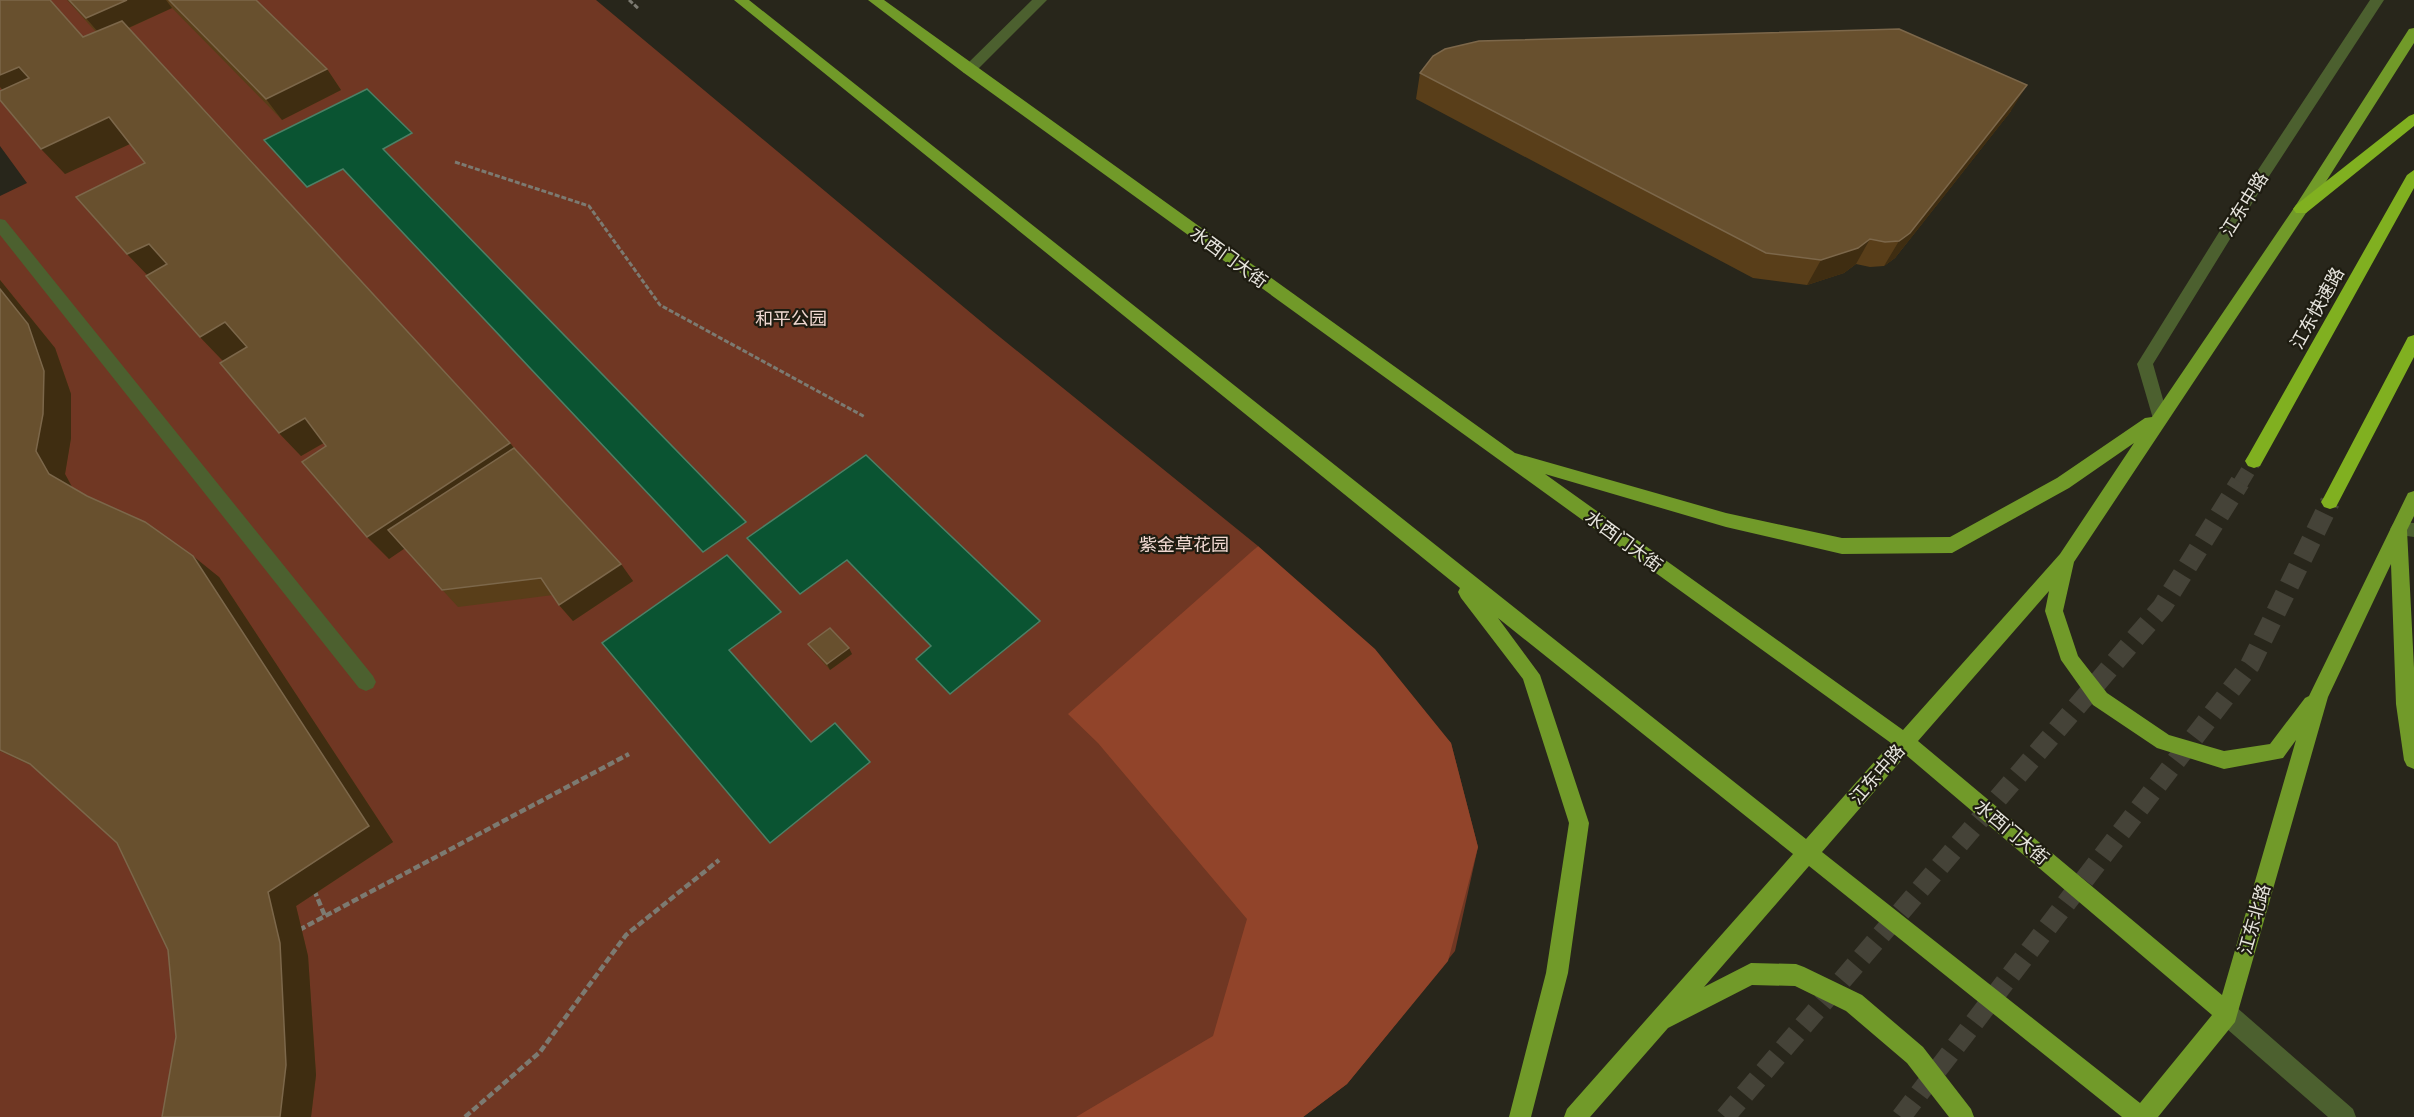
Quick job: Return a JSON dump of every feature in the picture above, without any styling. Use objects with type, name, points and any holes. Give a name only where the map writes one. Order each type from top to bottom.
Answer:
[{"type":"highway","points":[[2301,209],[2414,119]]},
{"type":"highway","name":"江东快速路","points":[[2254,461],[2414,175]]},
{"type":"highway","points":[[2330,502],[2414,341]]},
{"type":"main road","points":[[741,0],[1450,569],[2141,1117]]},
{"type":"main road","name":"水西门大街","points":[[875,0],[969,70],[1905,742],[2227,1014]]},
{"type":"main road","name":"江东中路","points":[[1575,1117],[2066,559],[2301,209],[2414,32]]},
{"type":"main road","points":[[1504,455],[1726,520],[1842,546],[1952,545],[2063,483],[2160,417]]},
{"type":"main road","points":[[2414,498],[2407,529],[2406,704],[2414,760]]},
{"type":"main road","points":[[2066,559],[2054,611],[2070,660],[2100,699],[2164,742],[2224,760],[2276,752],[2319,696],[2407,529]]},
{"type":"main road","points":[[1450,569],[1531,675],[1579,823],[1557,973],[1520,1117]]},
{"type":"main road","name":"江东北路","points":[[2141,1117],[2227,1014],[2319,696]]},
{"type":"main road","points":[[1659,1022],[1751,974],[1796,975],[1854,1003],[1915,1055],[1963,1117]]},
{"type":"street","points":[[969,70],[1040,0]]},
{"type":"street","name":"江东中路","points":[[2160,417],[2145,364],[2253,190],[2377,0]]},
{"type":"street","points":[[0,224],[366,682]]},
{"type":"street","name":"水西门大街","points":[[2227,1014],[2345,1117]]},
{"type":"path","points":[[629,0],[639,9]]},
{"type":"path","points":[[455,162],[589,206],[660,306],[865,417]]},
{"type":"path","points":[[290,935],[629,754]]},
{"type":"path","points":[[465,1117],[540,1052],[627,935],[719,860]]},
{"type":"path","points":[[313,887],[325,916]]},
{"type":"green space","points":[[0,0],[596,0],[990,329],[1258,546],[1255,549],[1451,743],[1478,847],[1455,951],[1347,1084],[1303,1117],[0,1117],[0,196],[27,183],[0,146]]},
{"type":"shaded area","points":[[367,89],[412,133],[383,149],[746,522],[703,552],[343,169],[307,187],[264,140]]},
{"type":"shaded area","points":[[866,455],[1040,621],[950,694],[916,659],[931,646],[847,560],[800,594],[747,538]]},
{"type":"shaded area","points":[[1258,546],[1375,649],[1451,743],[1478,847],[1448,961],[1347,1084],[1303,1117],[1076,1117],[1213,1036],[1247,919],[1098,743],[1068,714]]},
{"type":"shaded area","points":[[727,555],[781,612],[729,650],[811,742],[835,723],[870,762],[770,843],[602,643]]},
{"type":"building","points":[[0,0],[50,0],[83,37],[122,21],[510,443],[367,537],[302,462],[326,446],[305,418],[279,433],[220,363],[247,347],[225,322],[200,337],[146,276],[167,264],[149,244],[127,254],[76,197],[145,163],[109,117],[41,149],[0,100],[0,91],[29,78],[19,67],[0,75]]},
{"type":"building","points":[[69,0],[127,0],[86,18]]},
{"type":"building","points":[[169,0],[256,0],[327,69],[266,99]]},
{"type":"building","points":[[1899,29],[2027,85],[1910,233],[1899,241],[1885,242],[1870,239],[1858,248],[1821,260],[1766,253],[1420,73],[1433,56],[1445,49],[1479,41]]},
{"type":"building","points":[[0,289],[28,324],[44,371],[43,414],[36,451],[49,474],[87,496],[145,522],[193,556],[369,826],[268,892],[280,943],[286,1065],[280,1117],[162,1117],[176,1037],[168,950],[117,843],[30,764],[0,750]]},
{"type":"building","points":[[514,448],[621,564],[559,605],[541,578],[442,590],[388,530]]},
{"type":"building","points":[[830,628],[849,648],[827,664],[808,644]]},
{"type":"tunnel","points":[[2240,484],[2254,461]]},
{"type":"tunnel","points":[[1725,1117],[2162,607],[2240,482]]},
{"type":"tunnel","points":[[1901,1117],[2250,665],[2330,502]]},
{"type":"park label","name":"和平公园","points":[[791,318]]},
{"type":"park label","name":"紫金草花园","points":[[1184,544]]}]
